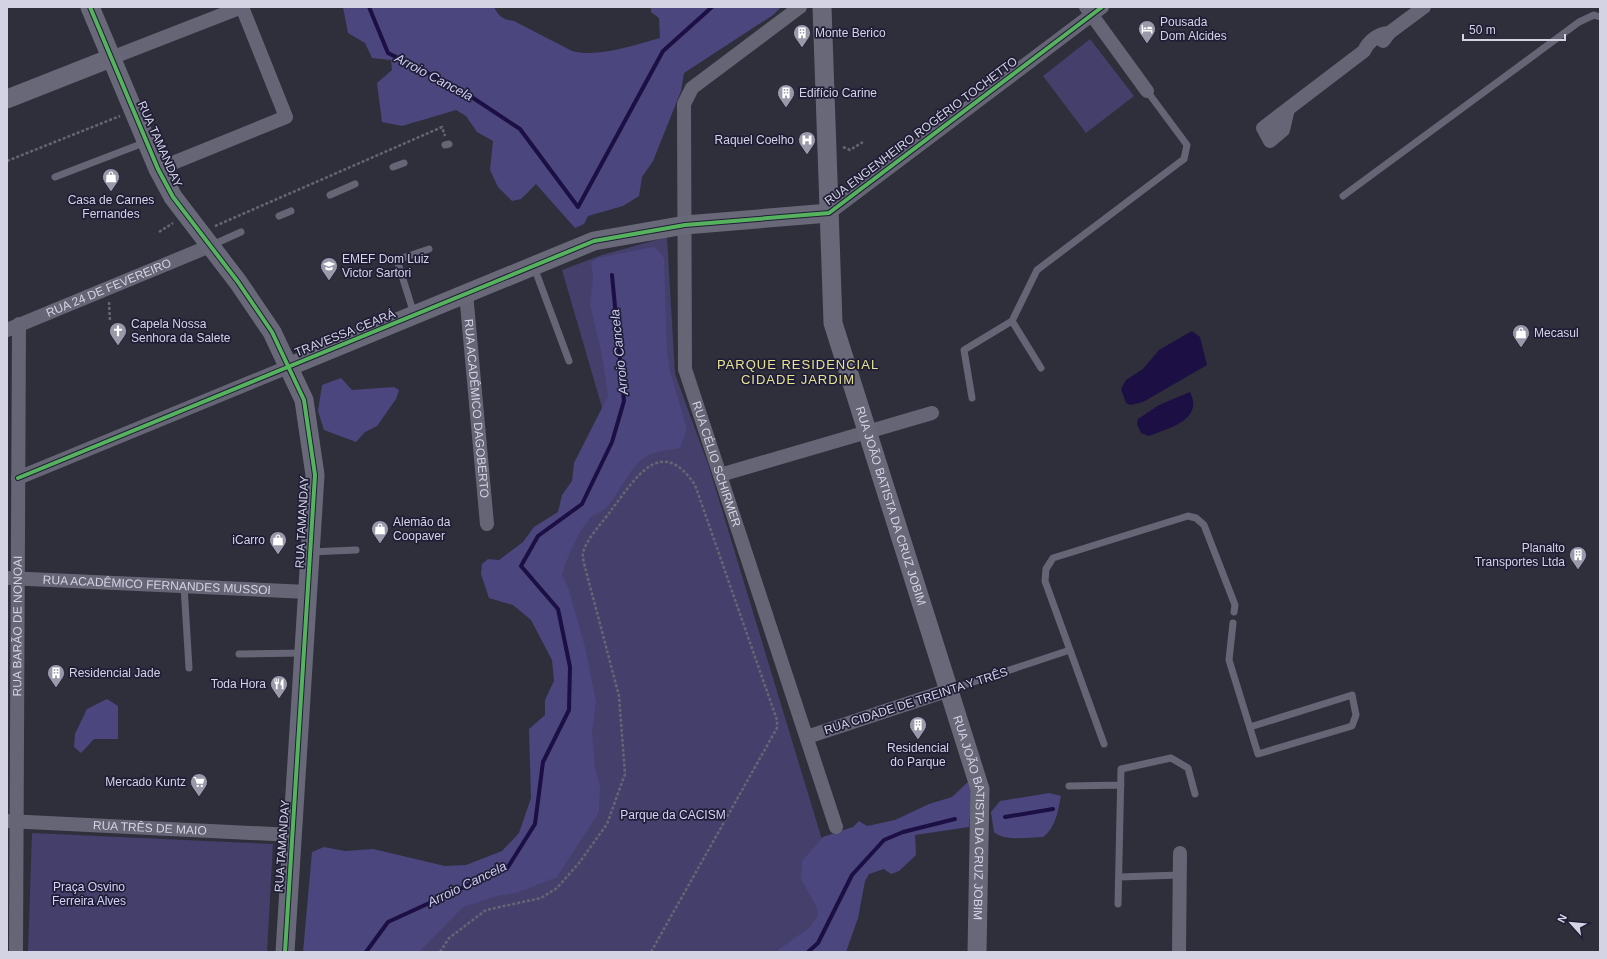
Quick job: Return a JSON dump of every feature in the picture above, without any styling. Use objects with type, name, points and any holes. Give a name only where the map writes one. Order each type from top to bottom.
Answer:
[{"type":"street","name":"RUA TAMANDAY","points":[[90,7],[146,142],[173,197],[238,282],[272,332],[304,400],[315,475],[285,952]]},
{"type":"street","points":[[7,99],[242,7],[286,117],[158,169]]},
{"type":"street","name":"RUA CÉLIO SCHIRMER","points":[[800,7],[692,88],[684,104],[685,369],[836,828]]},
{"type":"street","name":"RUA JOÃO BATISTA DA CRUZ JOBIM","points":[[822,7],[832,323],[980,789],[977,952]]},
{"type":"street","points":[[1288,109],[1364,51],[1367,44],[1383,33],[1389,33],[1424,7]]},
{"type":"street","points":[[1093,10],[1147,91]]},
{"type":"street","name":"RUA ENGENHEIRO ROGÉRIO TOCHETTO","points":[[685,225],[829,213],[1093,10]]},
{"type":"street","name":"TRAVESSA CEARÁ","points":[[18,478],[414,316],[534,265],[594,242],[685,225]]},
{"type":"street","name":"RUA 24 DE FEVEREIRO","points":[[13,327],[105,289],[205,239]]},
{"type":"street","name":"RUA ACADÊMICO DAGOBERTO","points":[[466,293],[487,524]]},
{"type":"street","name":"RUA BARÃO DE NONOAI","points":[[13,327],[18,478],[13,578],[12,821],[16,952]]},
{"type":"street","points":[[720,474],[932,412]]},
{"type":"street","name":"RUA ACADÊMICO FERNANDES MUSSOI","points":[[13,578],[308,592]]},
{"type":"street","name":"RUA CIDADE DE TREINTA Y TRÊS","points":[[807,737],[949,690]]},
{"type":"street","name":"RUA TRÊS DE MAIO","points":[[12,821],[293,835]]},
{"type":"street","points":[[1179,952],[1180,853]]},
{"type":"lane","points":[[1343,196],[1579,22],[1594,15],[1600,17]]},
{"type":"lane","points":[[972,398],[964,350],[1012,321],[1036,270],[1184,159],[1187,145],[1147,91]]},
{"type":"lane","points":[[55,177],[146,142]]},
{"type":"lane","points":[[393,167],[404,163]]},
{"type":"lane","points":[[330,195],[355,184]]},
{"type":"lane","points":[[278,216],[291,211]]},
{"type":"lane","points":[[205,239],[241,232]]},
{"type":"lane","points":[[414,316],[397,260],[429,249]]},
{"type":"lane","points":[[534,265],[569,361]]},
{"type":"lane","points":[[1012,321],[1041,368]]},
{"type":"lane","points":[[1104,744],[1045,581],[1046,569],[1054,558],[1188,516],[1196,518],[1204,525],[1235,605],[1234,612]]},
{"type":"lane","points":[[310,552],[356,550]]},
{"type":"lane","points":[[184,586],[189,668]]},
{"type":"lane","points":[[1233,623],[1229,660],[1258,754],[1352,726],[1356,715],[1352,694],[1250,727]]},
{"type":"lane","name":"RUA CIDADE DE TREINTA Y TRÊS","points":[[949,690],[1070,650]]},
{"type":"lane","points":[[239,654],[304,653]]},
{"type":"lane","points":[[1118,904],[1121,769],[1171,758],[1188,768],[1195,794]]},
{"type":"lane","points":[[1069,786],[1121,785]]},
{"type":"lane","points":[[1119,877],[1180,875]]},
{"type":"path","points":[[7,161],[112,119]]},
{"type":"path","points":[[205,239],[442,127],[447,145]]},
{"type":"path","points":[[843,147],[850,150],[863,142]]},
{"type":"path","points":[[105,289],[110,306],[110,322]]},
{"type":"path","points":[[440,952],[449,938],[486,910],[541,898],[557,888],[579,863],[607,824],[625,774],[619,696],[586,571],[583,553],[594,533],[639,475],[652,464],[669,462],[686,471],[695,485],[777,720],[777,728],[651,952]]},
{"type":"green space","points":[[1090,39],[1134,96],[1086,133],[1043,76]]},
{"type":"green space","name":"Parque da CACISM","points":[[667,237],[675,374],[709,467],[840,899],[808,952],[366,952],[508,867],[569,710],[521,566],[582,504],[612,442],[562,270],[602,255]]},
{"type":"green space","name":"Praça Osvino Ferreira Alves","points":[[32,833],[273,844],[267,952],[28,952]]},
{"type":"shaded area","points":[[343,7],[494,7],[502,17],[507,20],[514,21],[572,51],[593,53],[616,50],[660,38],[659,18],[651,12],[651,7],[781,7],[773,15],[684,73],[681,91],[653,161],[642,177],[639,196],[623,206],[588,216],[584,224],[575,228],[536,184],[521,199],[512,201],[498,187],[490,170],[493,141],[477,132],[466,116],[456,110],[402,126],[382,122],[377,83],[392,70],[391,60],[372,58],[365,43],[348,33]]},
{"type":"shaded area","points":[[653,247],[659,251],[664,258],[667,352],[670,371],[687,429],[680,448],[655,453],[640,461],[630,473],[611,503],[604,510],[592,516],[587,521],[574,544],[562,575],[568,587],[585,647],[596,702],[592,730],[595,769],[600,786],[599,812],[557,877],[516,893],[497,896],[463,907],[419,952],[303,952],[312,852],[324,847],[345,851],[373,849],[445,866],[466,865],[502,851],[519,833],[531,798],[529,729],[545,715],[545,700],[554,681],[552,660],[531,620],[513,605],[489,598],[481,574],[482,564],[488,559],[499,560],[523,542],[534,527],[558,512],[562,495],[572,481],[574,463],[608,396],[602,355],[590,305],[593,279],[591,262],[598,258]]},
{"type":"shaded area","points":[[1192,331],[1200,337],[1207,365],[1143,402],[1130,405],[1126,403],[1121,389],[1126,380],[1143,369],[1159,350]]},
{"type":"shaded area","points":[[341,378],[352,390],[394,387],[399,390],[396,399],[377,426],[365,432],[356,442],[324,430],[318,411],[322,385]]},
{"type":"shaded area","points":[[1190,392],[1193,402],[1192,410],[1182,422],[1149,436],[1141,433],[1137,424],[1138,419],[1159,405]]},
{"type":"shaded area","points":[[107,699],[118,706],[118,739],[94,739],[81,753],[74,747],[75,734],[87,709]]},
{"type":"shaded area","points":[[970,780],[973,787],[969,827],[915,835],[916,855],[899,871],[891,874],[884,869],[869,874],[865,881],[858,918],[846,952],[775,952],[810,927],[818,916],[817,908],[801,879],[802,861],[823,837],[853,827],[859,821],[867,826],[895,820],[929,804],[952,797]]},
{"type":"shaded area","points":[[1049,793],[1061,796],[1054,824],[1043,837],[1011,838],[1004,837],[994,832],[991,812],[1000,801]]},
{"type":"waterway","name":"Arroio Cancela","points":[[369,7],[388,53],[458,88],[520,129],[578,207],[663,51],[712,7]]},
{"type":"waterway","name":"Arroio Cancela","points":[[366,952],[388,922],[508,867],[535,824],[543,762],[569,710],[570,667],[558,609],[521,566],[538,536],[582,504],[612,442],[624,401],[612,275]]},
{"type":"waterway","points":[[1005,817],[1053,809]]},
{"type":"waterway","points":[[808,952],[818,943],[852,875],[884,840],[903,832],[955,819]]},
{"type":"cycle path","points":[[90,7],[158,169],[173,197],[238,282],[272,332],[304,400],[315,475],[285,952]]},
{"type":"cycle path","points":[[18,478],[594,241],[685,225],[829,213],[1102,7]]},
{"type":"place","name":"Pousada Dom Alcides","points":[[1147,44]]},
{"type":"place","name":"Monte Berico","points":[[802,48]]},
{"type":"place","name":"Edifício Carine","points":[[786,108]]},
{"type":"place","name":"Raquel Coelho","points":[[807,155]]},
{"type":"place","name":"Casa de Carnes Fernandes","points":[[111,192]]},
{"type":"place","name":"EMEF Dom Luiz Victor Sartori","points":[[329,281]]},
{"type":"place","name":"Capela Nossa Senhora da Salete","points":[[118,346]]},
{"type":"place","name":"Mecasul","points":[[1521,348]]},
{"type":"place","name":"Alemão da Coopaver","points":[[380,544]]},
{"type":"place","name":"iCarro","points":[[278,555]]},
{"type":"place","name":"Planalto Transportes Ltda","points":[[1578,570]]},
{"type":"place","name":"Residencial Jade","points":[[56,688]]},
{"type":"place","name":"Toda Hora","points":[[279,699]]},
{"type":"place","name":"Residencial do Parque","points":[[918,740]]},
{"type":"place","name":"Mercado Kuntz","points":[[199,797]]},
{"type":"district","name":"PARQUE RESIDENCIAL CIDADE JARDIM","points":[[798,372]]}]
